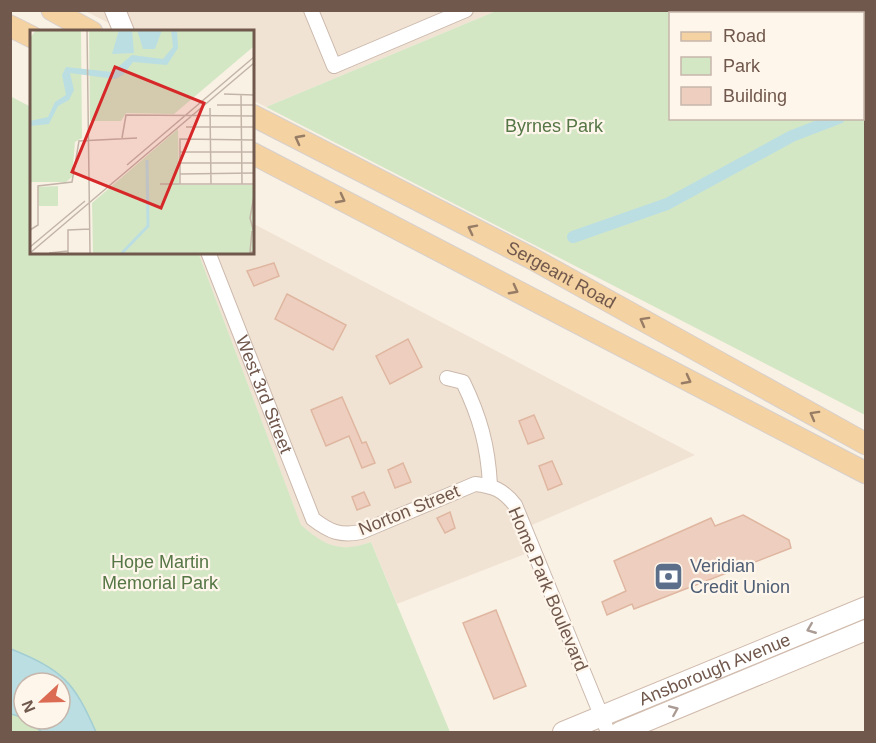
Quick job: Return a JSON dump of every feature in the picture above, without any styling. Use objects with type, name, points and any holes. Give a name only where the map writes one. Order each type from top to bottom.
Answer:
[{"type":"main road","points":[[52,10],[88,30]]},
{"type":"main road","points":[[115,10],[123,30]]},
{"type":"main road","points":[[10,26],[30,36]]},
{"type":"main road","name":"Sergeant Road","points":[[254,116],[531,258],[866,444]]},
{"type":"main road","name":"Sergeant Road","points":[[254,154],[866,473]]},
{"type":"main road","name":"Ansborough Avenue","points":[[563,732],[604,724],[866,607]]},
{"type":"main road","name":"Ansborough Avenue","points":[[620,732],[866,630]]},
{"type":"street","points":[[312,10],[334,66],[466,10]]},
{"type":"street","name":"West 3rd Street","points":[[209,254],[305,503],[313,519],[327,530]]},
{"type":"street","points":[[447,378],[463,382],[476,410],[489,453],[490,485]]},
{"type":"street","name":"Norton Street","points":[[327,530],[342,535],[361,532],[458,489],[475,484],[490,485]]},
{"type":"street","name":"Home Park Boulevard","points":[[490,485],[505,492],[515,505],[604,724]]},
{"type":"shaded area","points":[[85,11],[496,11],[266,107],[254,101],[254,30],[122,30]]},
{"type":"shaded area","points":[[254,224],[695,455],[518,531],[525,554],[397,604],[371,542],[357,547],[333,547],[317,539],[301,526],[199,254],[254,254]]},
{"type":"green space","name":"Byrnes Park","points":[[496,11],[865,11],[865,415],[266,107]]},
{"type":"green space","name":"Hope Martin Memorial Park","points":[[10,96],[30,106],[30,254],[199,254],[301,525],[333,546],[350,547],[371,542],[450,732],[11,732]]},
{"type":"water","points":[[11,649],[55,671],[12,671],[11,714]]},
{"type":"water","points":[[72,688],[96,732],[42,732],[72,731]]},
{"type":"building","points":[[274,263],[279,276],[254,286],[247,271]]},
{"type":"building","points":[[287,294],[346,325],[333,350],[275,319]]},
{"type":"building","points":[[408,339],[422,367],[390,384],[376,356]]},
{"type":"building","points":[[342,397],[362,443],[366,442],[375,463],[362,468],[349,436],[326,446],[311,410]]},
{"type":"building","points":[[534,415],[544,438],[528,444],[519,421]]},
{"type":"building","points":[[552,461],[562,484],[548,490],[539,466]]},
{"type":"building","points":[[403,463],[411,482],[395,488],[388,470]]},
{"type":"building","points":[[364,492],[370,505],[357,510],[352,497]]},
{"type":"building","points":[[450,512],[455,528],[445,533],[437,518]]},
{"type":"building","name":"Veridian Credit Union","points":[[743,515],[789,540],[791,548],[634,609],[632,604],[607,615],[602,602],[626,591],[614,561],[711,518],[715,526]]},
{"type":"building","points":[[496,610],[526,686],[494,699],[463,623]]},
{"type":"waterway","points":[[573,237],[667,204],[792,136],[834,120]]},
{"type":"place","name":"Veridian Credit Union","points":[[669,576]]}]
